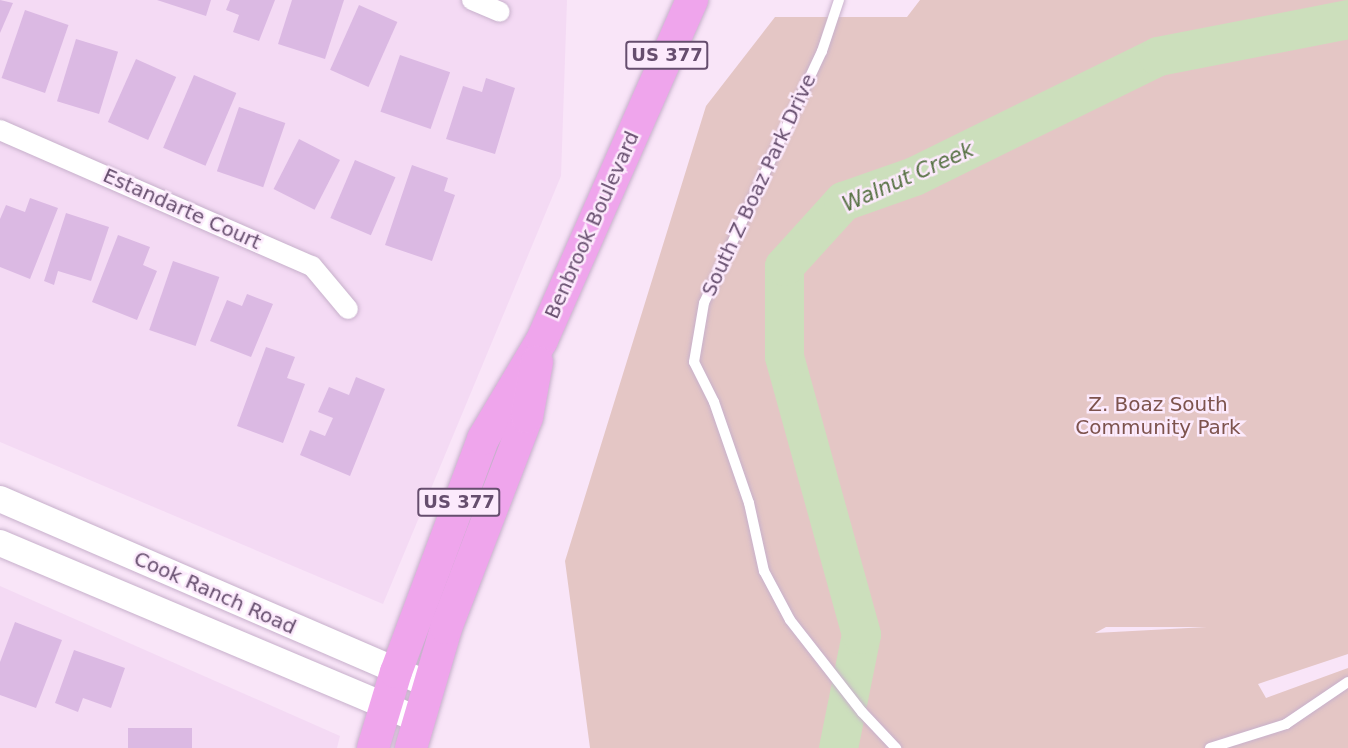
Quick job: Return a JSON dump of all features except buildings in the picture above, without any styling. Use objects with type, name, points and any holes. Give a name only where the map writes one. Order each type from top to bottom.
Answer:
[{"type":"main road","name":"Benbrook Boulevard","points":[[373,748],[396,672],[483,439],[542,340],[692,0]]},
{"type":"main road","name":"Benbrook Boulevard","points":[[415,734],[446,628],[527,417],[542,340]]},
{"type":"street","points":[[472,0],[500,12]]},
{"type":"street","name":"Estandarte Court","points":[[0,130],[312,266],[348,309]]},
{"type":"street","name":"Cook Ranch Road","points":[[0,499],[430,685]]},
{"type":"street","name":"Cook Ranch Road","points":[[0,543],[384,708],[415,734]]},
{"type":"lane","name":"South Z Boaz Park Drive","points":[[839,0],[822,51],[704,303],[694,362],[714,402],[748,503],[764,572],[790,620],[860,708],[896,748]]},
{"type":"lane","points":[[1210,748],[1286,724],[1348,682]]},
{"type":"shaded area","points":[[0,0],[567,0],[561,176],[383,604],[0,442]]},
{"type":"shaded area","points":[[0,586],[340,736],[337,748],[0,748]]},
{"type":"green space","name":"Z. Boaz South Community Park","points":[[920,0],[1348,0],[1348,654],[1258,684],[1266,698],[1348,668],[1348,748],[590,748],[565,561],[706,106],[775,17],[907,17]],"holes":[[[1106,627],[1207,627],[1095,633]]]},
{"type":"waterway","name":"Walnut Creek","points":[[838,748],[861,634],[784,356],[784,266],[843,201],[914,176],[1158,56],[1348,19]]}]
